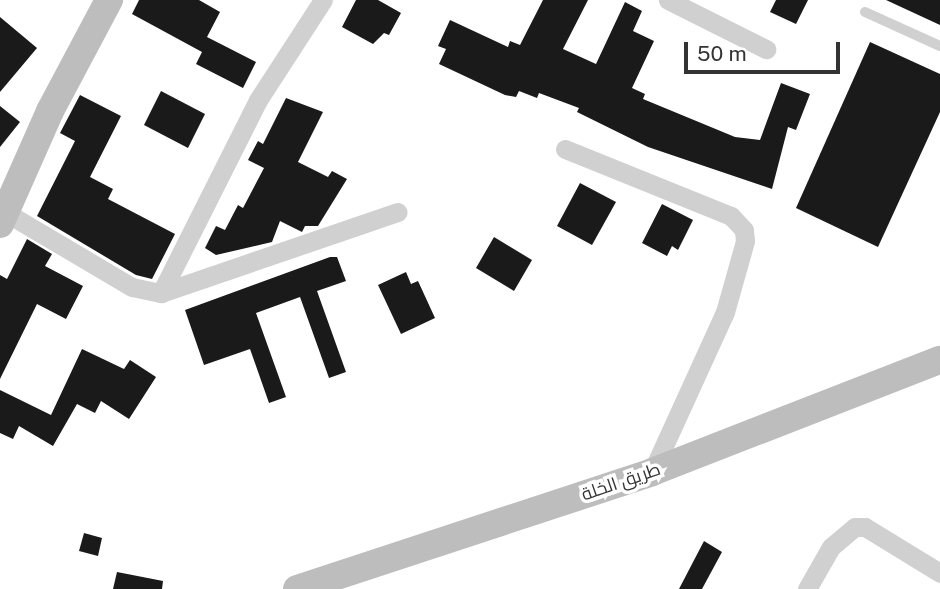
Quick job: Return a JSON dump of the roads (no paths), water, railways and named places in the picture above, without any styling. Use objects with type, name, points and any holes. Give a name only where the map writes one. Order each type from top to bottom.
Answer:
[{"type":"street","points":[[109,0],[50,111],[3,218],[132,287],[161,293],[398,212]]},
{"type":"street","points":[[161,293],[258,100],[323,0]]},
{"type":"street","points":[[668,0],[766,49]]},
{"type":"street","points":[[565,149],[731,216],[744,230],[745,241],[725,312],[652,472]]},
{"type":"street","name":"طريق الخلة","points":[[297,589],[652,472],[940,360]]},
{"type":"street","points":[[807,589],[831,547],[855,527],[865,527],[940,573]]},
{"type":"lane","points":[[865,12],[940,46]]}]
